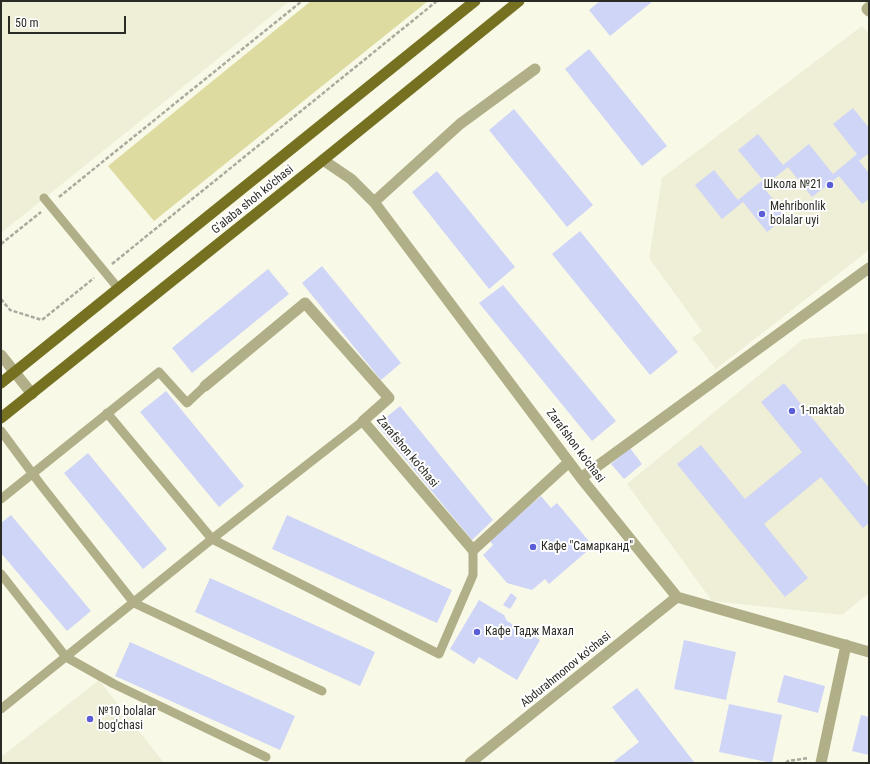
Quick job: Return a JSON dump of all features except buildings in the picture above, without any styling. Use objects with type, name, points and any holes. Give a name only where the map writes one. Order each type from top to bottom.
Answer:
[{"type":"main road","name":"G'alaba shoh ko'chasi","points":[[1,383],[475,1]]},
{"type":"main road","name":"G'alaba shoh ko'chasi","points":[[1,418],[519,1]]},
{"type":"street","points":[[374,202],[460,124],[535,69]]},
{"type":"street","name":"Zarafshon ko'chasi","points":[[323,160],[351,179],[374,202],[569,462],[677,597]]},
{"type":"street","points":[[582,478],[869,268]]},
{"type":"street","name":"Zarafshon ko‘chasi","points":[[205,386],[305,303],[389,398],[363,421],[472,550]]},
{"type":"street","points":[[1,355],[32,394]]},
{"type":"street","points":[[472,550],[569,462]]},
{"type":"street","points":[[677,597],[869,652]]},
{"type":"street","name":"Abdurahmonov ko'chasi","points":[[470,763],[677,597]]},
{"type":"street","points":[[822,759],[846,646]]},
{"type":"lane","points":[[47,202],[118,288]]},
{"type":"lane","points":[[1,500],[159,372],[187,403],[205,386]]},
{"type":"lane","points":[[107,413],[212,540],[439,654],[473,576],[472,550]]},
{"type":"lane","points":[[1,709],[363,421]]},
{"type":"lane","points":[[1,431],[134,603],[322,691]]},
{"type":"lane","points":[[1,574],[66,657],[114,684],[266,757]]},
{"type":"path","points":[[1,244],[47,202],[302,1]]},
{"type":"path","points":[[1,299],[10,310],[42,320],[437,1]]},
{"type":"path","points":[[786,763],[788,761],[822,759]]},
{"type":"shaded area","points":[[1,1],[290,1],[1,233]]},
{"type":"shaded area","points":[[311,1],[428,1],[154,221],[108,166]]},
{"type":"shaded area","name":"Mehribonlik bolalar uyi","points":[[862,26],[869,34],[869,250],[716,369],[692,338],[702,331],[649,258],[662,178]]},
{"type":"shaded area","name":"1-maktab","points":[[869,333],[869,593],[842,615],[712,601],[627,484],[803,339]]},
{"type":"shaded area","name":"№10 bolalar bog'chasi","points":[[99,680],[164,763],[1,763],[1,757]]},
{"type":"place","name":"Школа №21","points":[[830,185]]},
{"type":"place","name":"Mehribonlik bolalar uyi","points":[[762,214]]},
{"type":"place","name":"1-maktab","points":[[792,411]]},
{"type":"place","name":"Кафе \"Самарканд\"","points":[[533,547]]},
{"type":"place","name":"Кафе Тадж Махал","points":[[477,632]]},
{"type":"place","name":"№10 bolalar bog'chasi","points":[[90,719]]}]
